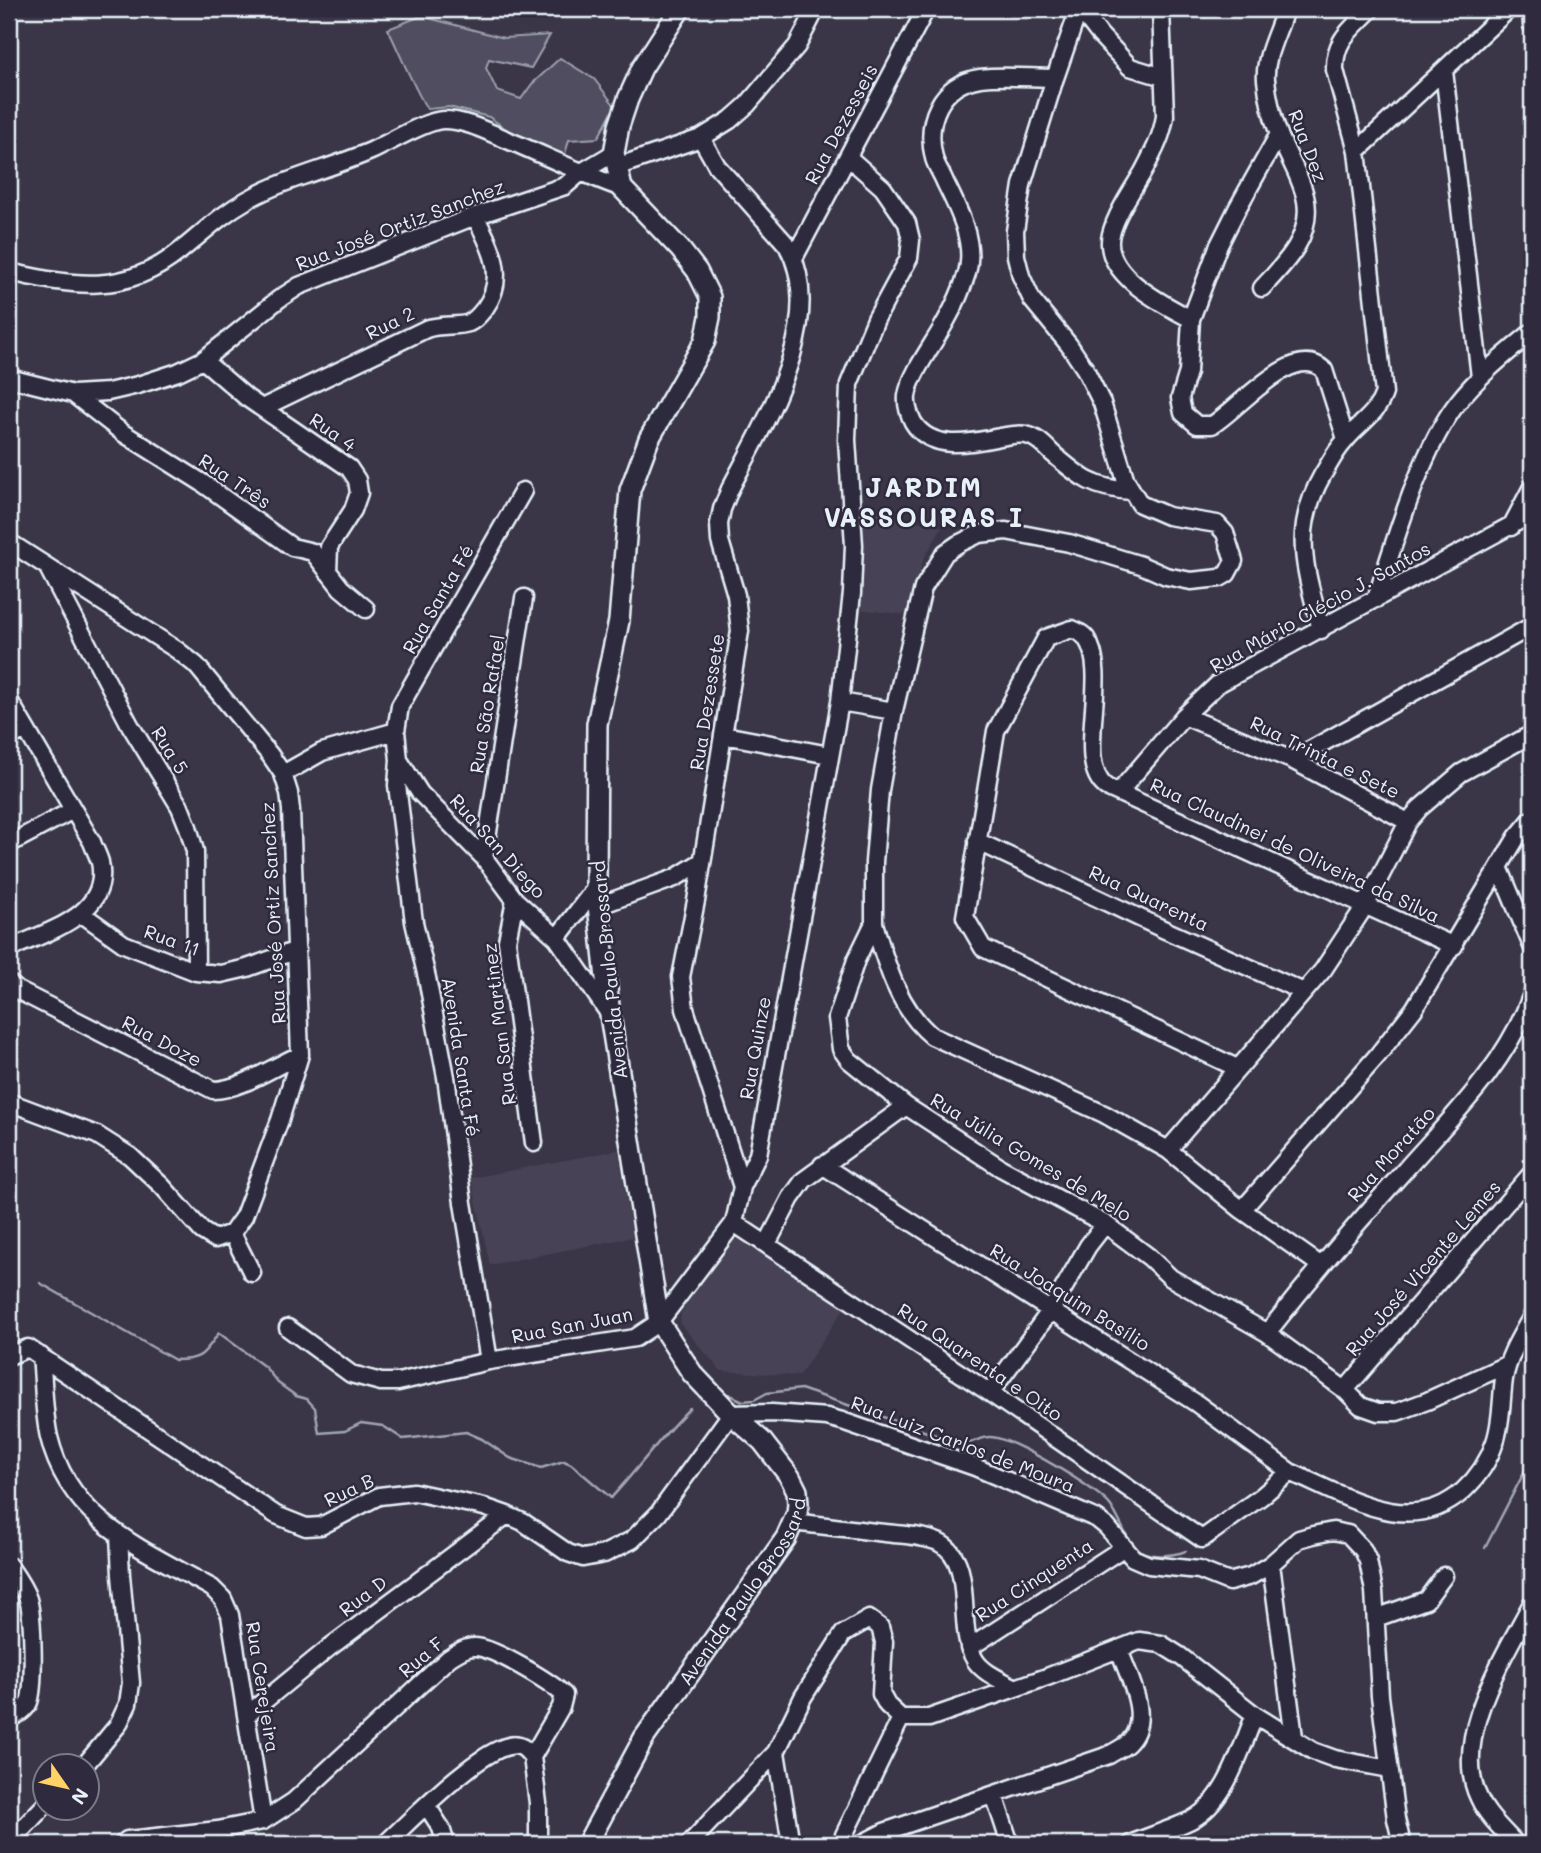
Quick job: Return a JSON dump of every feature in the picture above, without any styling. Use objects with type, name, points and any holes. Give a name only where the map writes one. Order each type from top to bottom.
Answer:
[{"type":"main road","name":"Avenida Paulo Brossard","points":[[587,1844],[644,1738],[786,1538],[797,1513],[797,1491],[790,1477],[762,1441],[731,1414],[692,1373],[659,1322],[610,1015],[597,897],[597,724],[619,621],[630,490],[649,439],[705,341],[710,317],[710,297],[698,271],[622,188],[615,160],[622,117],[642,68],[680,9]]},
{"type":"street","name":"Rua José Ortiz Sanchez","points":[[9,378],[73,394],[138,386],[203,360],[299,286],[475,216],[565,186],[580,173],[615,160],[701,138],[730,120],[747,105],[797,46],[816,9]]},
{"type":"street","name":"Rua Dezesseis","points":[[794,258],[926,9]]},
{"type":"street","points":[[1080,9],[1130,67],[1163,77]]},
{"type":"street","name":"Rua Júlia Gomes de Melo","points":[[1080,9],[1069,35],[1022,185],[1015,232],[1016,256],[1021,276],[1032,300],[1085,369],[1102,403],[1121,468],[1140,504],[1168,516],[1222,527],[1231,546],[1234,561],[1227,575],[1208,581],[1191,581],[1166,576],[1141,565],[1059,541],[1006,531],[979,534],[945,553],[923,588],[894,711],[880,790],[874,862],[874,923],[856,960],[837,1018],[841,1049],[849,1060],[906,1106],[1001,1168],[1105,1224],[1139,1249],[1171,1278],[1268,1333],[1345,1390],[1361,1406],[1378,1412],[1397,1412],[1508,1364]]},
{"type":"street","points":[[1161,9],[1165,116],[1163,131],[1157,147],[1118,216],[1110,236],[1110,249],[1113,261],[1122,274],[1165,305],[1191,319]]},
{"type":"street","name":"Rua Dez","points":[[1262,288],[1296,247],[1306,226],[1307,205],[1302,183],[1279,134],[1268,90],[1266,63],[1286,9]]},
{"type":"street","points":[[1321,630],[1304,559],[1307,506],[1319,481],[1346,439],[1381,403],[1385,384],[1357,151],[1335,70],[1335,58],[1342,39],[1371,9]]},
{"type":"street","points":[[1357,151],[1509,9]]},
{"type":"street","points":[[1531,9],[1532,26]]},
{"type":"street","points":[[1069,35],[1100,35]]},
{"type":"street","points":[[1444,71],[1480,377]]},
{"type":"street","points":[[1055,78],[979,78],[955,87],[944,96],[933,116],[931,135],[934,159],[962,219],[970,256],[967,271],[948,317],[912,380],[907,396],[908,409],[914,423],[924,435],[935,441],[975,442],[1027,435],[1039,441],[1088,482],[1131,491]]},
{"type":"street","points":[[9,272],[75,285],[103,285],[134,278],[179,252],[218,217],[251,198],[369,152],[428,123],[444,120],[472,126],[544,155],[580,173],[622,188]]},
{"type":"street","points":[[1279,134],[1230,222],[1191,319],[1188,372],[1180,398],[1183,413],[1197,425],[1212,425],[1279,372],[1303,363],[1314,364],[1324,370],[1346,439]]},
{"type":"street","name":"Rua Dezessete","points":[[701,138],[717,166],[787,245],[794,258],[799,281],[800,320],[790,365],[730,489],[719,524],[720,541],[736,595],[740,631],[681,977],[685,1009],[742,1187]]},
{"type":"street","name":"Rua Quinze","points":[[659,1322],[733,1223],[742,1187],[758,1155],[840,702],[852,593],[854,545],[846,440],[849,384],[871,332],[909,258],[911,240],[907,223],[883,188],[848,157]]},
{"type":"street","name":"Rua 2","points":[[262,408],[426,328],[439,324],[469,323],[479,316],[488,303],[496,282],[496,265],[493,250],[475,216]]},
{"type":"street","points":[[1376,599],[1425,464],[1457,404],[1480,377],[1529,338]]},
{"type":"street","name":"Rua 4","points":[[203,360],[247,398],[349,468],[358,480],[359,493],[353,510],[329,547],[328,572]]},
{"type":"street","name":"Rua Três","points":[[73,394],[123,433],[201,482],[292,547],[313,552],[341,588],[366,609]]},
{"type":"street","points":[[1511,527],[1532,487]]},
{"type":"street","name":"Rua Santa Fé","points":[[396,731],[400,706],[523,491]]},
{"type":"street","name":"Rua Mário Clécio J. Santos","points":[[1119,792],[1184,716],[1219,684],[1532,514]]},
{"type":"street","name":"Rua José Ortiz Sanchez","points":[[9,542],[197,665],[283,774],[291,810],[300,1055],[281,1120],[244,1216],[232,1233]]},
{"type":"street","name":"Rua 5","points":[[47,567],[130,726],[180,807],[188,827],[195,851],[196,972]]},
{"type":"street","name":"Rua São Rafael","points":[[484,858],[524,598]]},
{"type":"street","points":[[1292,760],[1532,626]]},
{"type":"street","points":[[1119,792],[1100,782],[1090,750],[1094,729],[1093,654],[1085,636],[1073,629],[1055,633],[1045,638],[996,731],[965,917],[983,948],[1237,1068]]},
{"type":"street","points":[[9,700],[92,842],[100,862],[99,884],[94,901],[82,914],[9,949]]},
{"type":"street","points":[[840,702],[894,711]]},
{"type":"street","name":"Rua Trinta e Sete","points":[[1184,716],[1292,760],[1408,822]]},
{"type":"street","points":[[9,737],[26,729]]},
{"type":"street","points":[[283,774],[322,752],[396,731]]},
{"type":"street","name":"Rua San Diego","points":[[396,731],[399,760],[421,793],[484,858],[515,900],[558,938],[610,1015]]},
{"type":"street","points":[[1168,1150],[1323,970],[1366,906],[1408,822],[1437,792],[1461,773],[1532,734]]},
{"type":"street","points":[[724,735],[829,755]]},
{"type":"street","name":"Avenida Santa Fé","points":[[399,760],[397,785],[414,922],[428,978],[446,1077],[489,1362]]},
{"type":"street","name":"Rua Claudinei de Oliveira da Silva","points":[[1119,792],[1454,946]]},
{"type":"street","points":[[9,844],[73,810]]},
{"type":"street","points":[[1242,1210],[1377,1056],[1414,1009],[1517,837],[1532,819]]},
{"type":"street","name":"Rua Quarenta","points":[[976,841],[1304,992]]},
{"type":"street","points":[[558,938],[597,897],[676,878],[701,862]]},
{"type":"street","points":[[1499,867],[1532,946]]},
{"type":"street","points":[[676,878],[697,892]]},
{"type":"street","name":"Rua San Martinez","points":[[515,900],[507,941],[534,1143]]},
{"type":"street","name":"Rua 11","points":[[82,914],[124,944],[196,972],[221,974],[297,950]]},
{"type":"street","points":[[874,923],[892,981],[916,1023],[932,1036],[1104,1114],[1168,1150],[1242,1210],[1320,1265]]},
{"type":"street","name":"Rua Doze","points":[[9,983],[29,996],[213,1090],[237,1086],[300,1055]]},
{"type":"street","name":"Rua Moratão","points":[[1268,1333],[1320,1265],[1499,1062],[1525,1016],[1532,994]]},
{"type":"street","points":[[9,1102],[97,1135],[130,1156],[202,1231],[215,1239],[232,1233],[252,1273]]},
{"type":"street","points":[[767,1244],[791,1198],[804,1180],[906,1106]]},
{"type":"street","points":[[726,1140],[742,1151],[758,1155]]},
{"type":"street","name":"Rua Joaquim Basílio","points":[[822,1165],[1196,1403],[1290,1472],[1358,1502],[1394,1513],[1431,1510],[1446,1504],[1472,1483],[1491,1451],[1501,1411],[1508,1364],[1532,1316]]},
{"type":"street","name":"Rua José Vicente Lemes","points":[[1345,1390],[1532,1174]]},
{"type":"street","name":"Rua Quarenta e Oito","points":[[733,1223],[990,1393],[1202,1539]]},
{"type":"street","points":[[990,1393],[1051,1310],[1088,1246],[1105,1224]]},
{"type":"street","name":"Rua San Juan","points":[[288,1328],[351,1374],[381,1382],[398,1382],[489,1362],[635,1338],[659,1322]]},
{"type":"street","points":[[9,1356],[28,1348],[41,1356]]},
{"type":"street","name":"Rua B","points":[[41,1356],[276,1515],[306,1527],[321,1526],[379,1496],[414,1492],[484,1507],[507,1515],[523,1522],[568,1553],[583,1558],[604,1554],[632,1540],[658,1514],[731,1414]]},
{"type":"street","name":"Rua Cerejeira","points":[[41,1356],[49,1435],[59,1468],[74,1494],[119,1535],[212,1588],[223,1599],[230,1615],[263,1821]]},
{"type":"street","name":"Rua Luiz Carlos de Moura","points":[[731,1414],[772,1413],[827,1417],[842,1421],[975,1467],[1086,1514],[1107,1527],[1133,1558],[1149,1565],[1199,1570],[1229,1581],[1244,1579],[1271,1564],[1298,1539],[1332,1531],[1348,1534],[1363,1550],[1368,1561],[1373,1580],[1376,1618]]},
{"type":"street","points":[[1199,1570],[1202,1539],[1262,1496],[1290,1472]]},
{"type":"street","name":"Rua D","points":[[247,1714],[330,1647],[507,1515]]},
{"type":"street","points":[[794,1522],[915,1536],[937,1542],[946,1548],[961,1567],[969,1648],[981,1668],[1014,1688]]},
{"type":"street","points":[[96,1752],[118,1725],[128,1704],[131,1683],[119,1535]]},
{"type":"street","name":"Rua Cinquenta","points":[[969,1648],[1123,1548]]},
{"type":"street","points":[[1271,1564],[1294,1737]]},
{"type":"street","points":[[9,1566],[28,1599],[32,1674],[29,1702],[24,1710],[9,1718]]},
{"type":"street","points":[[1402,1844],[1395,1819],[1388,1769],[1380,1696],[1376,1618],[1426,1600],[1444,1576]]},
{"type":"street","points":[[1516,1844],[1486,1811],[1478,1798],[1472,1782],[1472,1743],[1483,1703],[1532,1603]]},
{"type":"street","points":[[689,1844],[776,1752],[803,1697],[843,1634],[869,1619],[880,1627],[884,1643],[881,1694],[901,1718],[929,1718],[1139,1641],[1161,1644],[1180,1656],[1255,1715],[1313,1751],[1388,1769]]},
{"type":"street","name":"Rua F","points":[[263,1821],[294,1801],[449,1658],[475,1646],[487,1648],[547,1681],[564,1695],[561,1707],[532,1757]]},
{"type":"street","points":[[861,1844],[884,1832],[1109,1755],[1127,1744],[1139,1723],[1140,1709],[1119,1649]]},
{"type":"street","points":[[1130,1844],[1191,1819],[1207,1808],[1223,1786],[1255,1715]]},
{"type":"street","points":[[850,1844],[844,1835],[901,1718]]},
{"type":"street","points":[[384,1844],[480,1759],[508,1746],[517,1745],[532,1757],[538,1803],[538,1844]]},
{"type":"street","points":[[776,1752],[791,1844]]},
{"type":"street","points":[[994,1795],[1010,1844]]},
{"type":"street","points":[[427,1806],[441,1828],[446,1844]]},
{"type":"street","points":[[9,1843],[32,1819]]},
{"type":"street","points":[[123,1844],[127,1840],[218,1830],[263,1821]]},
{"type":"shaded area","points":[[421,16],[504,38],[550,35],[531,68],[489,59],[486,68],[497,91],[521,99],[532,84],[560,58],[594,79],[615,106],[598,138],[569,140],[564,158],[513,134],[489,117],[449,107],[427,109],[388,29]]},
{"type":"shaded area","points":[[861,508],[942,527],[923,560],[908,615],[858,609],[861,579]]},
{"type":"shaded area","points":[[618,1150],[633,1237],[490,1265],[471,1178]]},
{"type":"shaded area","points":[[744,1237],[845,1307],[799,1376],[721,1371],[680,1324],[681,1313],[729,1240]]},
{"type":"waterway","points":[[40,1283],[175,1360],[191,1359],[202,1354],[219,1333],[265,1367],[278,1383],[296,1396],[307,1399],[315,1408],[319,1433],[345,1431],[361,1423],[383,1426],[403,1439],[466,1432],[482,1439],[510,1458],[541,1468],[564,1461],[571,1464],[611,1498],[690,1408]]},
{"type":"waterway","points":[[728,1394],[743,1401],[754,1400],[767,1393],[801,1389],[965,1445],[987,1437],[1001,1439],[1053,1465],[1102,1497],[1113,1509],[1131,1544],[1139,1551],[1160,1555],[1186,1551]]},
{"type":"waterway","points":[[1485,1548],[1532,1457]]},
{"type":"district","name":"JARDIM VASSOURAS I","points":[[924,503]]}]
